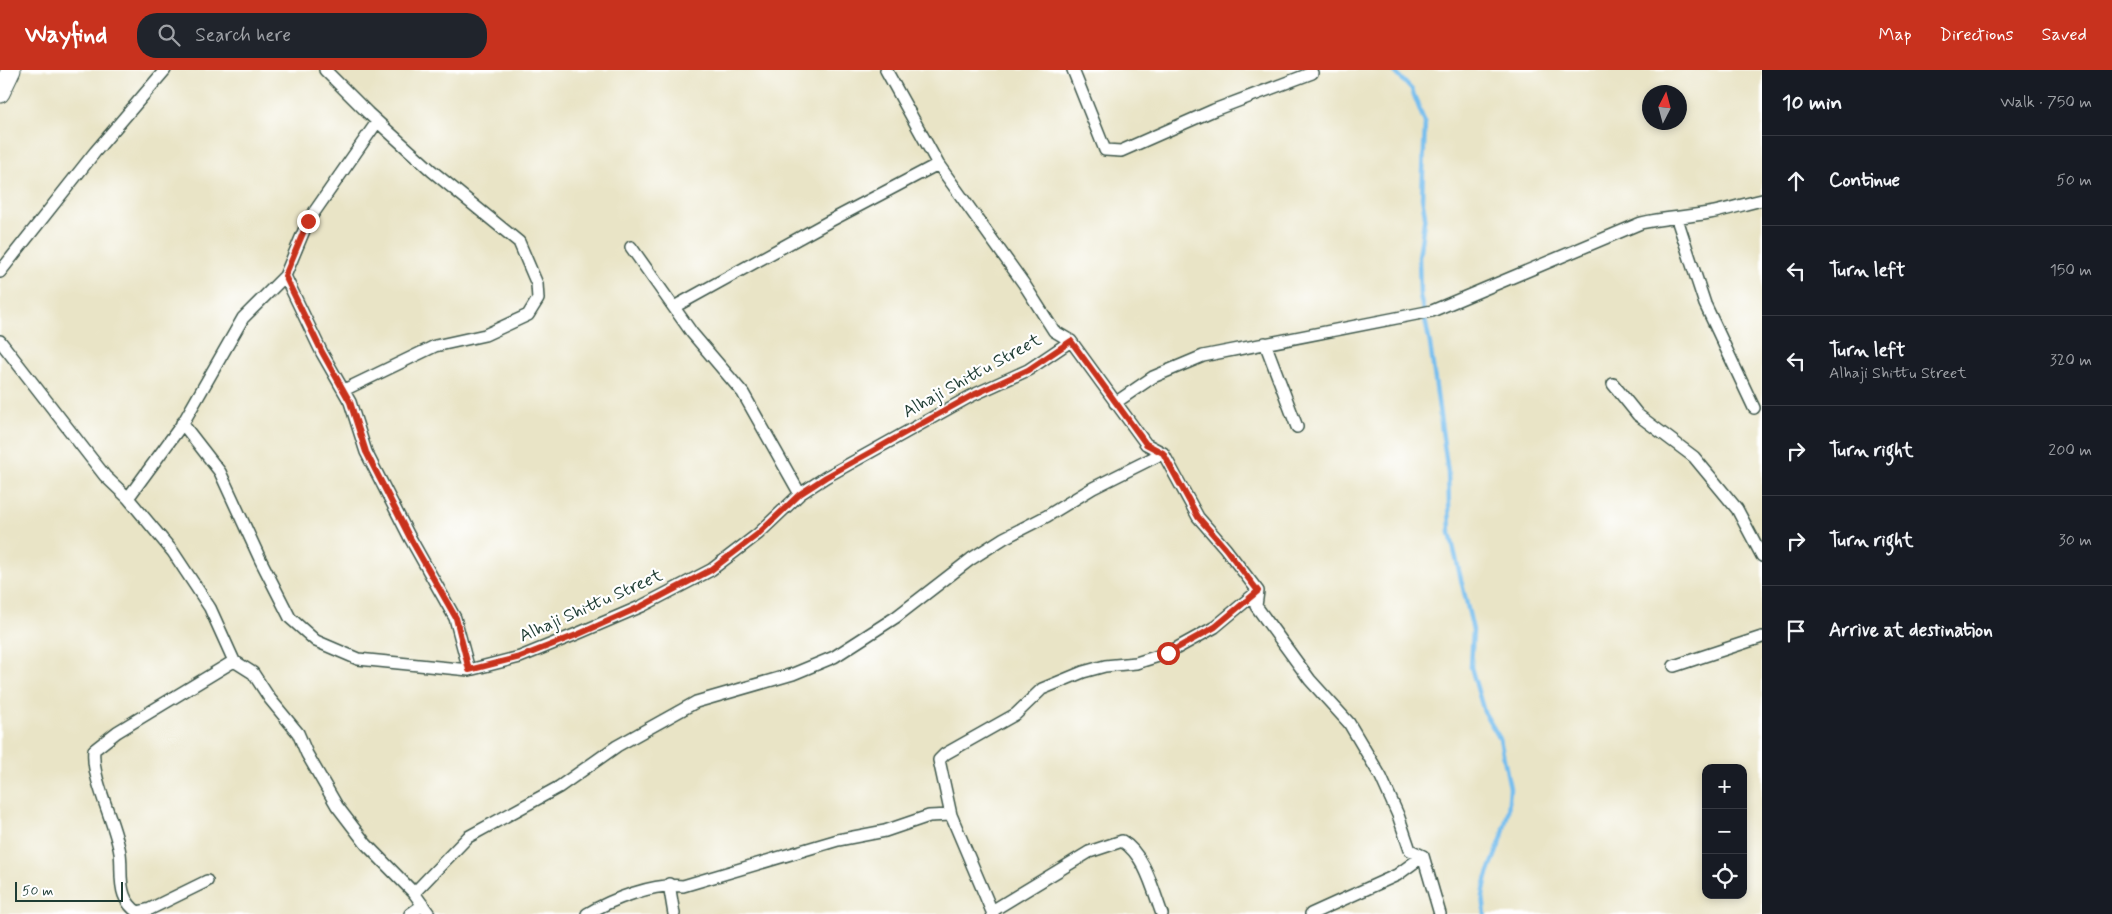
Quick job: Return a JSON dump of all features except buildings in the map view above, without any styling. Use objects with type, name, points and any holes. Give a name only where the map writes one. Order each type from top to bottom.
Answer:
[{"type":"main road","points":[[0,93],[11,70]]},
{"type":"street","points":[[0,272],[95,152],[165,70]]},
{"type":"street","points":[[325,70],[377,122],[440,178],[519,242],[537,284],[538,299],[528,315],[485,336],[435,346],[344,390]]},
{"type":"street","points":[[886,70],[938,164],[1024,284],[1054,331],[1071,341],[1115,403],[1123,409],[1146,444],[1163,453],[1198,517],[1258,591],[1256,606],[1310,680],[1350,723],[1381,777],[1398,815],[1410,850],[1423,856],[1440,914]]},
{"type":"street","points":[[1072,70],[1105,150],[1122,151],[1214,110],[1312,73]]},
{"type":"street","points":[[128,498],[182,423],[243,318],[285,276],[308,221],[377,122]]},
{"type":"street","points":[[674,307],[938,164]]},
{"type":"street","points":[[1115,403],[1154,377],[1203,356],[1265,343],[1328,333],[1432,311],[1640,223],[1660,218],[1677,219],[1726,210],[1762,200]]},
{"type":"street","points":[[1677,219],[1705,304],[1754,408]]},
{"type":"street","points":[[631,247],[692,333],[743,393],[800,494]]},
{"type":"street","points":[[285,276],[322,352],[350,402],[366,452],[409,536],[456,618],[469,670]]},
{"type":"street","points":[[0,340],[105,476],[128,498],[173,552],[210,608],[234,661],[253,673],[270,700],[298,733],[307,754],[337,806],[366,844],[426,909],[410,914]]},
{"type":"street","name":"Alhaji Shittu Street","points":[[182,423],[220,472],[260,559],[290,618],[316,641],[358,659],[469,670],[520,657],[579,634],[642,606],[711,570],[758,534],[800,494],[863,454],[919,426],[971,396],[1028,370],[1071,341]]},
{"type":"street","points":[[1265,343],[1297,427]]},
{"type":"street","points":[[1613,384],[1638,415],[1694,457],[1737,510],[1762,556]]},
{"type":"street","points":[[414,894],[468,837],[559,787],[617,746],[696,702],[793,674],[834,657],[896,617],[971,559],[1004,538],[1047,516],[1093,488],[1163,453]]},
{"type":"street","points":[[1162,914],[1145,871],[1132,847],[1122,841],[1089,852],[1069,863],[992,913],[951,815],[939,760],[945,754],[1016,714],[1042,689],[1083,672],[1105,666],[1136,663],[1168,653],[1215,627],[1258,591]]},
{"type":"street","points":[[1674,666],[1762,637]]},
{"type":"street","points":[[208,881],[150,909],[138,912],[134,910],[124,896],[120,878],[120,852],[93,768],[94,750],[118,732],[234,661]]},
{"type":"street","points":[[587,914],[641,892],[669,884],[683,886],[838,840],[885,831],[929,816],[951,815]]},
{"type":"street","points":[[1311,914],[1397,875],[1423,856]]},
{"type":"street","points":[[669,884],[674,914]]},
{"type":"waterway","points":[[1393,70],[1412,90],[1425,123],[1422,198],[1425,215],[1419,257],[1420,295],[1430,344],[1448,473],[1450,533],[1473,630],[1471,667],[1484,712],[1500,739],[1510,788],[1508,812],[1502,837],[1486,880],[1483,896],[1485,914]]},
{"type":"route","points":[[308,221],[285,276],[322,352],[350,402],[366,452],[409,536],[456,618],[469,670],[520,657],[579,634],[642,606],[711,570],[758,534],[800,494],[826,477],[863,454],[919,426],[971,396],[1028,370],[1071,341],[1115,403],[1123,409],[1146,444],[1163,453],[1198,517],[1258,591],[1215,627],[1168,653]]}]
